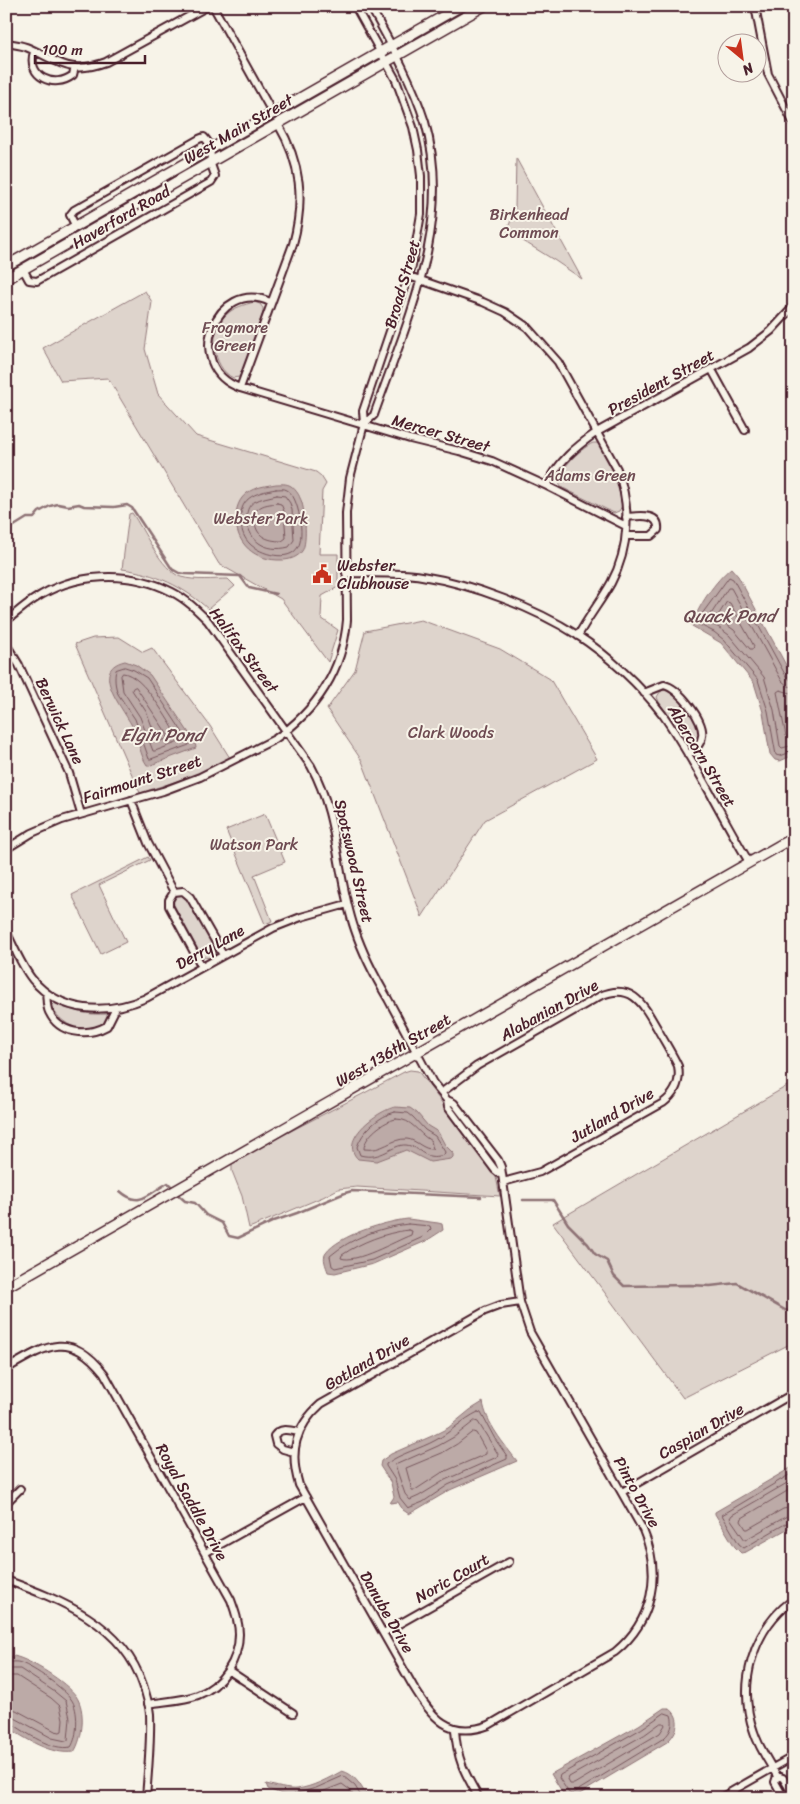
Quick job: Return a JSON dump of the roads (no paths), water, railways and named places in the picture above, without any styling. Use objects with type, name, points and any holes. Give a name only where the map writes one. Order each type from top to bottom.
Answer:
[{"type":"street","points":[[6,43],[20,46],[59,64],[75,67],[90,66],[106,62],[208,6]]},
{"type":"street","points":[[213,6],[274,114]]},
{"type":"street","name":"Broad Street","points":[[346,573],[346,513],[350,478],[364,424],[363,411],[409,276],[420,222],[422,188],[420,162],[409,113],[396,80],[355,6]]},
{"type":"street","name":"Broad Street","points":[[364,424],[374,415],[421,280],[433,221],[434,187],[425,123],[407,74],[370,6]]},
{"type":"street","name":"West Main Street","points":[[6,279],[212,155],[274,114],[461,6]]},
{"type":"street","name":"West Main Street","points":[[6,266],[212,155],[278,124],[484,6]]},
{"type":"street","points":[[755,6],[768,74],[794,124]]},
{"type":"street","points":[[34,52],[32,60],[34,67],[40,76],[48,81],[63,81],[73,75],[75,67]]},
{"type":"street","points":[[240,388],[298,225],[300,190],[293,153],[278,124]]},
{"type":"street","points":[[76,227],[70,215],[74,210],[199,139],[205,138],[212,155]]},
{"type":"street","name":"Haverford Road","points":[[23,269],[29,280],[35,282],[211,182],[215,176],[212,155]]},
{"type":"street","points":[[409,276],[483,302],[505,312],[527,327],[558,362],[622,481],[626,517],[626,536],[622,559],[612,581],[578,636]]},
{"type":"street","name":"Mercer Street","points":[[270,302],[259,298],[250,298],[233,304],[218,315],[210,331],[209,350],[214,367],[225,380],[240,388],[410,439],[476,456],[509,468],[626,526]]},
{"type":"street","name":"President Street","points":[[548,486],[551,478],[566,457],[597,432],[712,370],[760,341],[794,306]]},
{"type":"street","points":[[712,370],[745,430]]},
{"type":"street","points":[[626,517],[648,516],[656,520],[658,525],[658,530],[650,536],[626,536]]},
{"type":"street","name":"Abercorn Street","points":[[346,573],[403,574],[460,584],[523,608],[578,636],[618,668],[644,693],[662,714],[750,862]]},
{"type":"street","name":"Fairmount Street","points":[[6,849],[48,825],[200,777],[244,756],[286,731],[314,704],[330,681],[336,667],[346,634],[346,573]]},
{"type":"street","name":"Halifax Street","points":[[6,621],[33,600],[72,582],[107,576],[126,578],[158,586],[173,592],[186,601],[208,621],[286,731]]},
{"type":"street","name":"Berwick Lane","points":[[6,644],[19,665],[70,772],[80,814]]},
{"type":"street","points":[[644,693],[658,686],[670,686],[679,693],[699,720],[702,731],[701,742],[688,755]]},
{"type":"street","name":"Spotswood Street","points":[[286,731],[310,766],[323,791],[335,833],[340,869],[354,930],[370,967],[417,1053]]},
{"type":"street","points":[[131,800],[148,843],[174,892]]},
{"type":"street","name":"West 136th Street","points":[[6,1287],[794,837]]},
{"type":"street","points":[[174,892],[183,891],[190,897],[222,955]]},
{"type":"street","points":[[174,892],[169,900],[169,906],[202,966]]},
{"type":"street","name":"Derry Lane","points":[[46,992],[65,1002],[86,1009],[106,1010],[116,1008],[146,998],[222,955],[286,922],[347,904]]},
{"type":"street","points":[[6,931],[25,969],[33,980],[46,992],[48,1008],[55,1021],[77,1032],[89,1033],[107,1026],[116,1008]]},
{"type":"street","name":"Alabanian Drive","points":[[441,1093],[477,1066],[600,996],[614,991],[626,992],[641,1002],[660,1034]]},
{"type":"street","name":"Jutland Drive","points":[[502,1178],[540,1172],[668,1099],[676,1090],[679,1072],[660,1034]]},
{"type":"street","name":"Pinto Drive","points":[[417,1053],[433,1083],[447,1100],[454,1103],[498,1160],[501,1167],[520,1302],[530,1332],[643,1530],[652,1552],[654,1566],[650,1599],[636,1631],[622,1647],[607,1658],[501,1719],[478,1729],[455,1730]]},
{"type":"street","name":"Gotland Drive","points":[[306,1497],[299,1485],[294,1467],[294,1452],[299,1432],[308,1418],[322,1404],[485,1311],[501,1305],[520,1302]]},
{"type":"street","name":"Royal Saddle Drive","points":[[6,1369],[36,1352],[55,1346],[83,1351],[93,1360],[104,1373],[231,1600],[238,1622],[238,1645],[228,1670],[220,1681],[198,1695],[148,1704]]},
{"type":"street","name":"Caspian Drive","points":[[622,1492],[794,1393]]},
{"type":"street","points":[[294,1452],[283,1449],[276,1444],[274,1436],[281,1430],[289,1429],[299,1432]]},
{"type":"street","points":[[6,1502],[20,1489]]},
{"type":"street","points":[[205,1553],[306,1497]]},
{"type":"street","name":"Danube Drive","points":[[306,1497],[427,1709],[435,1717],[455,1730]]},
{"type":"street","name":"Noric Court","points":[[383,1633],[509,1562]]},
{"type":"street","points":[[6,1580],[77,1611],[101,1626],[120,1643],[130,1656],[142,1680],[150,1713],[146,1798]]},
{"type":"street","points":[[784,1798],[775,1782],[777,1776],[759,1745],[751,1724],[747,1682],[759,1640],[777,1614],[794,1599]]},
{"type":"street","points":[[228,1670],[293,1713]]},
{"type":"street","points":[[455,1730],[456,1748],[462,1770],[478,1798]]},
{"type":"street","points":[[720,1798],[794,1756]]},
{"type":"street","points":[[777,1776],[783,1778],[794,1796]]},
{"type":"water","points":[[287,484],[295,490],[302,502],[304,516],[304,547],[296,556],[285,560],[272,560],[255,554],[243,543],[237,527],[237,507],[244,495],[257,488]]},
{"type":"water","name":"Quack Pond","points":[[731,568],[738,576],[794,680],[794,755],[780,761],[775,760],[770,754],[763,712],[754,683],[721,643],[692,626],[708,594],[719,579]]},
{"type":"water","name":"Elgin Pond","points":[[125,661],[136,665],[150,675],[195,742],[196,748],[147,765],[141,753],[135,732],[118,704],[109,682],[109,673],[114,666]]},
{"type":"water","points":[[395,1107],[410,1108],[417,1113],[428,1126],[438,1132],[445,1145],[453,1153],[453,1157],[451,1159],[430,1162],[406,1150],[377,1161],[358,1159],[353,1151],[356,1135],[370,1120]]},
{"type":"water","points":[[408,1219],[442,1224],[443,1230],[426,1241],[373,1264],[335,1273],[328,1272],[324,1257],[332,1246],[341,1240],[376,1226]]},
{"type":"water","points":[[483,1402],[492,1425],[517,1461],[450,1490],[409,1514],[403,1510],[398,1502],[390,1503],[394,1497],[391,1483],[380,1466],[381,1461],[391,1454],[448,1428]]},
{"type":"water","points":[[794,1466],[794,1525],[741,1553],[735,1547],[715,1512]]},
{"type":"water","points":[[14,1656],[48,1672],[76,1696],[81,1709],[82,1724],[80,1739],[74,1752],[47,1749],[6,1726],[6,1658]]},
{"type":"water","points":[[664,1708],[669,1708],[673,1712],[677,1721],[674,1734],[667,1742],[573,1798],[566,1798],[551,1774],[639,1725]]},
{"type":"water","points":[[342,1771],[354,1778],[368,1798],[293,1798],[268,1789],[266,1784],[285,1788],[303,1788]]},
{"type":"waterway","points":[[6,531],[27,518],[34,518],[39,512],[50,506],[58,504],[114,507],[127,505],[132,508],[172,569],[186,574],[240,576],[249,588],[276,594]]},
{"type":"waterway","points":[[120,1191],[133,1199],[139,1199],[150,1195],[168,1183],[173,1188]]},
{"type":"waterway","points":[[176,1193],[185,1201],[195,1203],[206,1215],[222,1223],[229,1236],[238,1238],[274,1221],[352,1191],[481,1197]]},
{"type":"waterway","points":[[523,1200],[553,1200],[568,1224],[595,1254],[607,1261],[614,1276],[624,1286],[710,1286],[737,1283],[785,1310],[794,1312]]},
{"type":"place","name":"Webster Clubhouse","points":[[322,574]]},
{"type":"park label","name":"Birkenhead Common","points":[[529,223]]},
{"type":"park label","name":"Frogmore Green","points":[[235,336]]},
{"type":"park label","name":"Adams Green","points":[[590,475]]},
{"type":"park label","name":"Webster Park","points":[[261,518]]},
{"type":"park label","name":"Clark Woods","points":[[451,732]]},
{"type":"park label","name":"Watson Park","points":[[254,844]]}]
